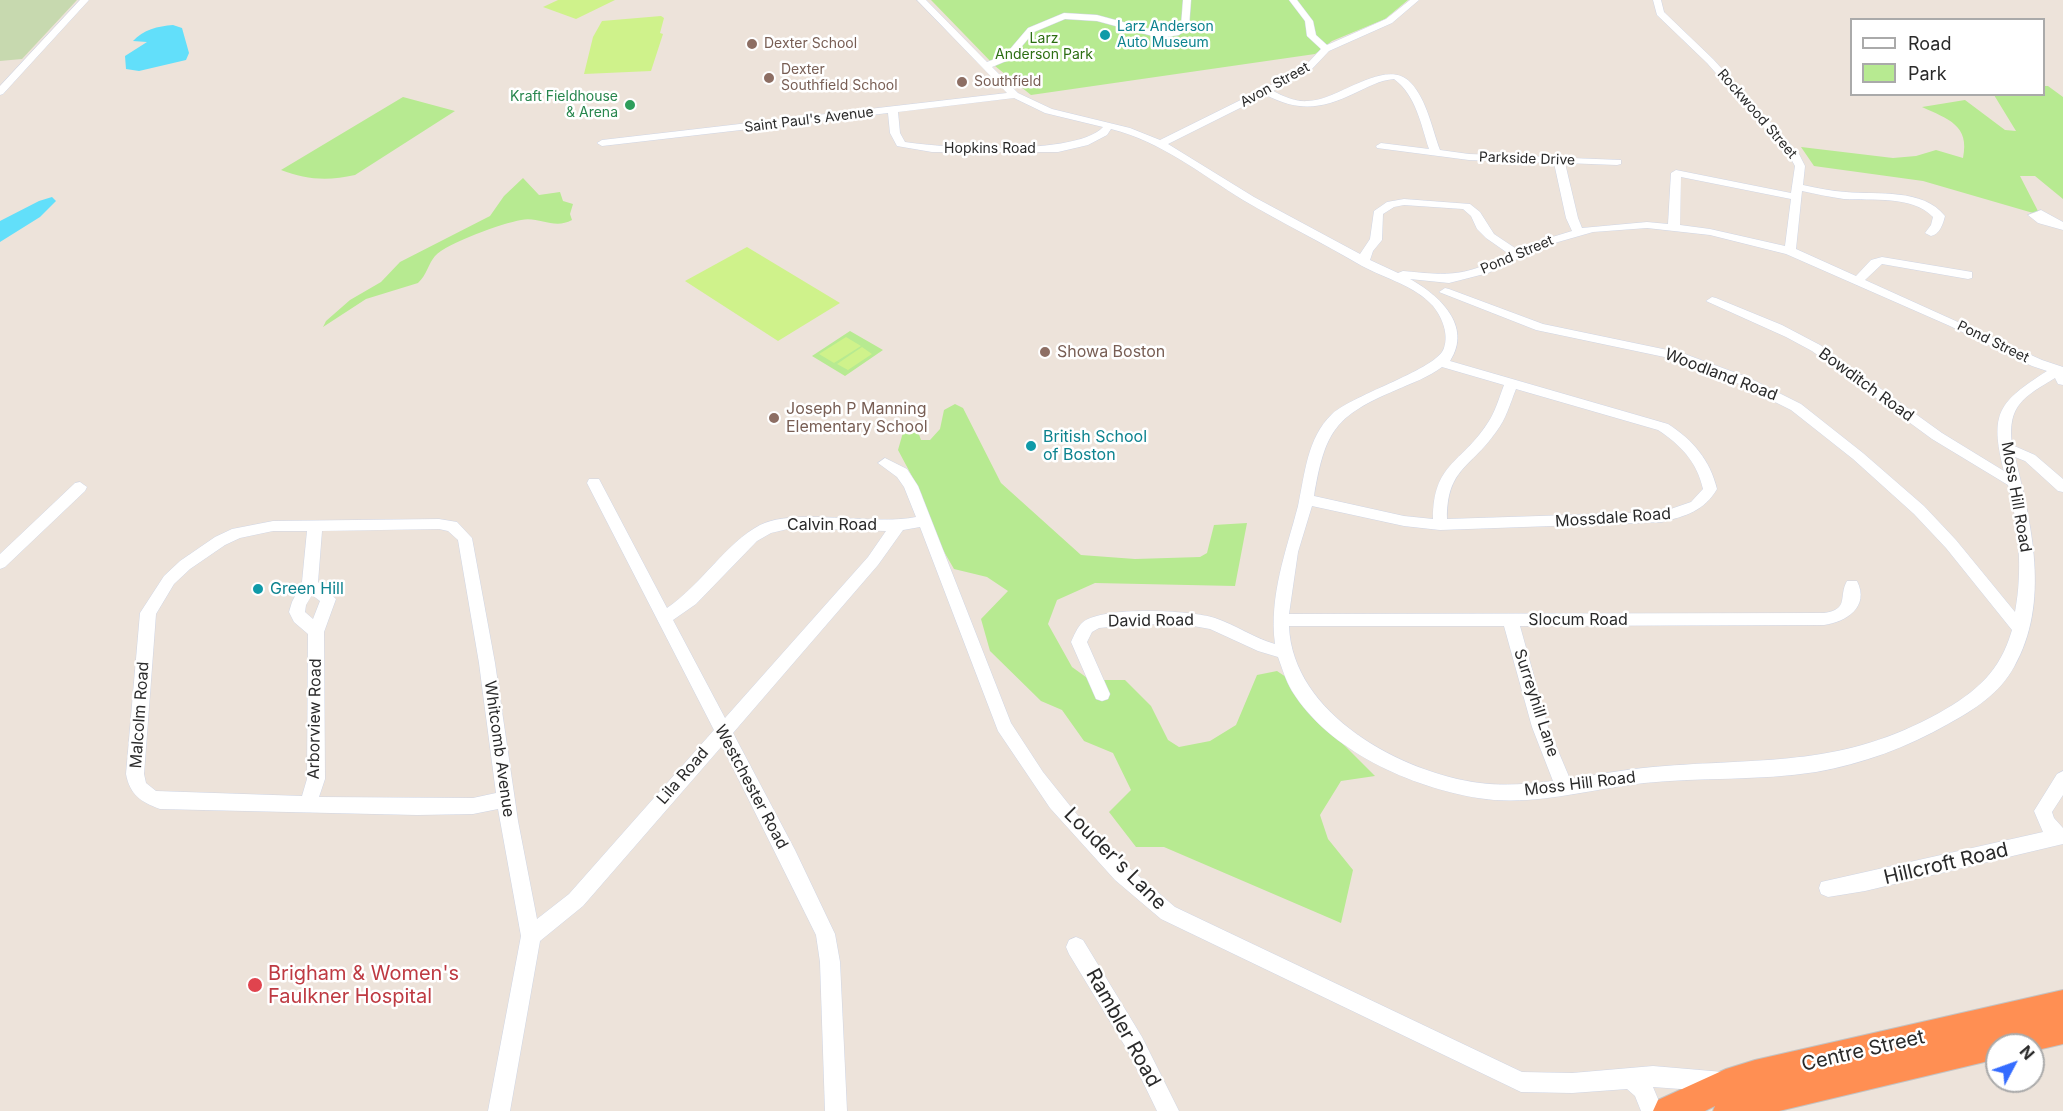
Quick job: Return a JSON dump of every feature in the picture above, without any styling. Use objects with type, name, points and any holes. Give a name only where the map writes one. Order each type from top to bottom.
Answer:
[{"type":"highway","name":"Centre Street","points":[[1669,1111],[1731,1097],[2063,1005]]},
{"type":"highway","name":"Centre Street","points":[[1731,1097],[1801,1089],[2063,1029]]},
{"type":"street","points":[[0,92],[5,81],[85,0]]},
{"type":"street","points":[[921,0],[984,66],[1017,96]]},
{"type":"street","points":[[984,66],[1008,57],[1031,30],[1064,16],[1097,18],[1161,35],[1176,33],[1185,27],[1187,0]]},
{"type":"street","points":[[1293,0],[1309,21],[1312,36],[1326,49]]},
{"type":"street","name":"Avon Street","points":[[1161,144],[1308,68],[1326,49],[1389,21],[1415,0]]},
{"type":"street","name":"Rockwood Street","points":[[1657,0],[1660,13],[1710,61],[1795,156],[1802,172],[1790,251]]},
{"type":"street","points":[[1266,91],[1288,104],[1311,106],[1334,100],[1374,79],[1396,77],[1408,84],[1436,153]]},
{"type":"street","name":"Saint Paul's Avenue","points":[[602,144],[1017,96]]},
{"type":"street","name":"Pond Street","points":[[1017,96],[1049,111],[1109,126],[1161,144],[1250,199],[1364,262],[1410,276],[1434,279],[1455,278],[1484,271],[1549,240],[1578,231],[1629,226],[1674,227],[1749,239],[1790,251],[2061,374]]},
{"type":"street","name":"Hopkins Road","points":[[893,109],[895,133],[901,144],[932,149],[1071,148],[1095,138],[1109,126]]},
{"type":"street","name":"Parkside Drive","points":[[1381,146],[1436,153],[1617,162]]},
{"type":"street","points":[[1559,160],[1572,218],[1578,231]]},
{"type":"street","points":[[1674,227],[1676,173],[1798,192],[1917,202],[1929,207],[1939,216],[1937,225],[1931,233]]},
{"type":"street","points":[[1443,363],[1452,346],[1450,326],[1441,298],[1364,262],[1364,255],[1373,245],[1378,233],[1378,213],[1392,204],[1404,202],[1466,206],[1476,214],[1483,230],[1518,255]]},
{"type":"street","points":[[1857,282],[1875,262],[1882,260],[1968,275]]},
{"type":"street","points":[[1441,298],[1455,278]]},
{"type":"street","name":"Woodland Road","points":[[1441,298],[1540,327],[1677,356],[1742,380],[1796,407],[1833,435],[1919,510],[1973,570],[2019,628]]},
{"type":"street","name":"Bowditch Road","points":[[1712,301],[1774,325],[1816,348],[1949,446],[2014,482]]},
{"type":"street","name":"Moss Hill Road","points":[[1443,363],[1360,399],[1335,419],[1317,447],[1309,474],[1306,501],[1282,590],[1281,620],[1284,652],[1298,683],[1322,714],[1369,749],[1404,768],[1465,789],[1509,793],[1654,774],[1766,769],[1836,761],[1874,750],[1954,712],[1988,688],[2008,663],[2019,628],[2028,584],[2020,501],[2014,482],[2004,425],[2010,405],[2061,374]]},
{"type":"street","name":"Mossdale Road","points":[[1306,501],[1404,521],[1440,525],[1662,517],[1686,511],[1698,504],[1710,489],[1708,476],[1695,454],[1685,442],[1663,427],[1511,385],[1443,363]]},
{"type":"street","points":[[1440,525],[1439,501],[1445,479],[1492,427],[1511,385]]},
{"type":"street","points":[[2008,449],[2030,458],[2063,487]]},
{"type":"street","name":"Louder's Lane","points":[[885,463],[907,478],[1004,726],[1017,748],[1084,832],[1132,882],[1160,906],[1185,922],[1521,1082],[1535,1084],[1629,1077],[1672,1077],[1731,1097]]},
{"type":"street","name":"Westchester Road","points":[[594,483],[788,856],[825,934],[830,962],[836,1111]]},
{"type":"street","points":[[0,563],[80,487]]},
{"type":"street","name":"Calvin Road","points":[[665,617],[691,600],[753,537],[767,528],[792,523],[898,526],[924,521]]},
{"type":"street","points":[[315,524],[310,584],[298,604],[297,613],[300,618],[311,624],[316,632]]},
{"type":"street","name":"Whitcomb Avenue","points":[[315,524],[439,524],[452,526],[465,538],[487,663],[506,799],[531,936],[499,1111]]},
{"type":"street","name":"Malcolm Road","points":[[315,524],[273,526],[237,534],[219,541],[185,565],[158,595],[148,613],[135,774],[137,786],[142,794],[160,801],[308,805],[473,806],[506,799]]},
{"type":"street","name":"Lila Road","points":[[531,936],[576,900],[873,561],[898,526]]},
{"type":"street","name":"Arborview Road","points":[[308,805],[316,778],[316,632],[328,599],[310,584]]},
{"type":"street","name":"Slocum Road","points":[[1281,620],[1824,619],[1845,613],[1853,599],[1852,585]]},
{"type":"street","name":"David Road","points":[[1102,694],[1079,642],[1083,631],[1096,622],[1198,619],[1218,625],[1260,647],[1284,652]]},
{"type":"street","name":"Surreyhill Lane","points":[[1510,620],[1540,727],[1564,786]]},
{"type":"street","points":[[2060,837],[2046,822],[2043,810],[2063,779]]},
{"type":"street","name":"Hillcroft Road","points":[[1828,888],[1865,882],[2060,837]]},
{"type":"street","name":"Rambler Road","points":[[1076,947],[1135,1044],[1168,1111]]},
{"type":"street","points":[[1629,1077],[1644,1091],[1652,1111]]},
{"type":"green space","points":[[0,0],[77,0],[22,59],[0,61]]},
{"type":"green space","points":[[558,0],[615,0],[576,19],[543,7]]},
{"type":"green space","name":"Larz Anderson Park","points":[[931,0],[1408,0],[1385,19],[1332,41],[1315,54],[1031,95],[995,66]]},
{"type":"green space","points":[[661,16],[664,18],[660,33],[663,34],[651,71],[584,74],[593,37],[602,21]]},
{"type":"green space","points":[[2045,86],[2048,86],[2063,97],[2063,199],[2035,176],[2020,176],[2040,215],[1923,181],[1814,166],[1801,147],[1893,158],[1916,156],[1936,150],[1963,158],[1963,138],[1960,131],[1948,120],[1922,107],[1965,100],[2005,130],[2016,131],[1995,96],[2045,96]]},
{"type":"green space","points":[[403,97],[455,111],[355,175],[318,179],[281,170]]},
{"type":"green space","points":[[523,178],[539,195],[560,192],[563,201],[573,204],[570,214],[572,220],[559,224],[521,220],[489,229],[451,245],[435,256],[418,283],[366,299],[323,327],[326,321],[350,300],[381,282],[400,262],[490,216],[504,196]]},
{"type":"green space","points":[[747,247],[840,303],[778,341],[685,281]]},
{"type":"green space","points":[[850,331],[883,350],[845,376],[812,356]]},
{"type":"green space","points":[[846,337],[861,346],[834,363],[819,354]]},
{"type":"green space","points":[[862,347],[872,354],[848,370],[837,364]]},
{"type":"green space","points":[[955,404],[963,408],[1001,483],[1081,555],[1135,559],[1200,557],[1207,553],[1214,525],[1247,523],[1235,586],[1095,583],[1057,600],[1048,624],[1072,667],[1090,680],[1125,680],[1151,706],[1168,740],[1179,747],[1210,741],[1236,725],[1257,675],[1277,671],[1286,677],[1304,705],[1375,776],[1341,781],[1320,815],[1328,839],[1353,870],[1341,923],[1164,847],[1136,847],[1109,812],[1131,790],[1113,753],[1084,741],[1062,710],[1041,701],[990,651],[981,619],[1008,591],[987,577],[954,569],[924,517],[922,495],[898,450],[904,429],[916,426],[921,440],[930,440],[940,429],[944,410]]},
{"type":"water","points":[[173,25],[182,28],[189,53],[186,60],[139,71],[126,69],[125,56],[147,42],[133,41],[137,37],[151,29]]},
{"type":"water","points":[[52,197],[56,201],[40,217],[0,242],[0,221],[39,201]]},
{"type":"place","name":"Larz Anderson Auto Museum","points":[[1105,35]]},
{"type":"place","name":"Dexter School","points":[[752,44]]},
{"type":"place","name":"Dexter Southfield School","points":[[769,78]]},
{"type":"place","name":"Southfield","points":[[962,82]]},
{"type":"place","name":"Kraft Fieldhouse & Arena","points":[[630,105]]},
{"type":"place","name":"Showa Boston","points":[[1045,352]]},
{"type":"place","name":"Joseph P Manning Elementary School","points":[[774,418]]},
{"type":"place","name":"British School of Boston","points":[[1031,446]]},
{"type":"place","name":"Green Hill","points":[[258,589]]},
{"type":"place","name":"Brigham & Women's Faulkner Hospital","points":[[255,985]]}]
